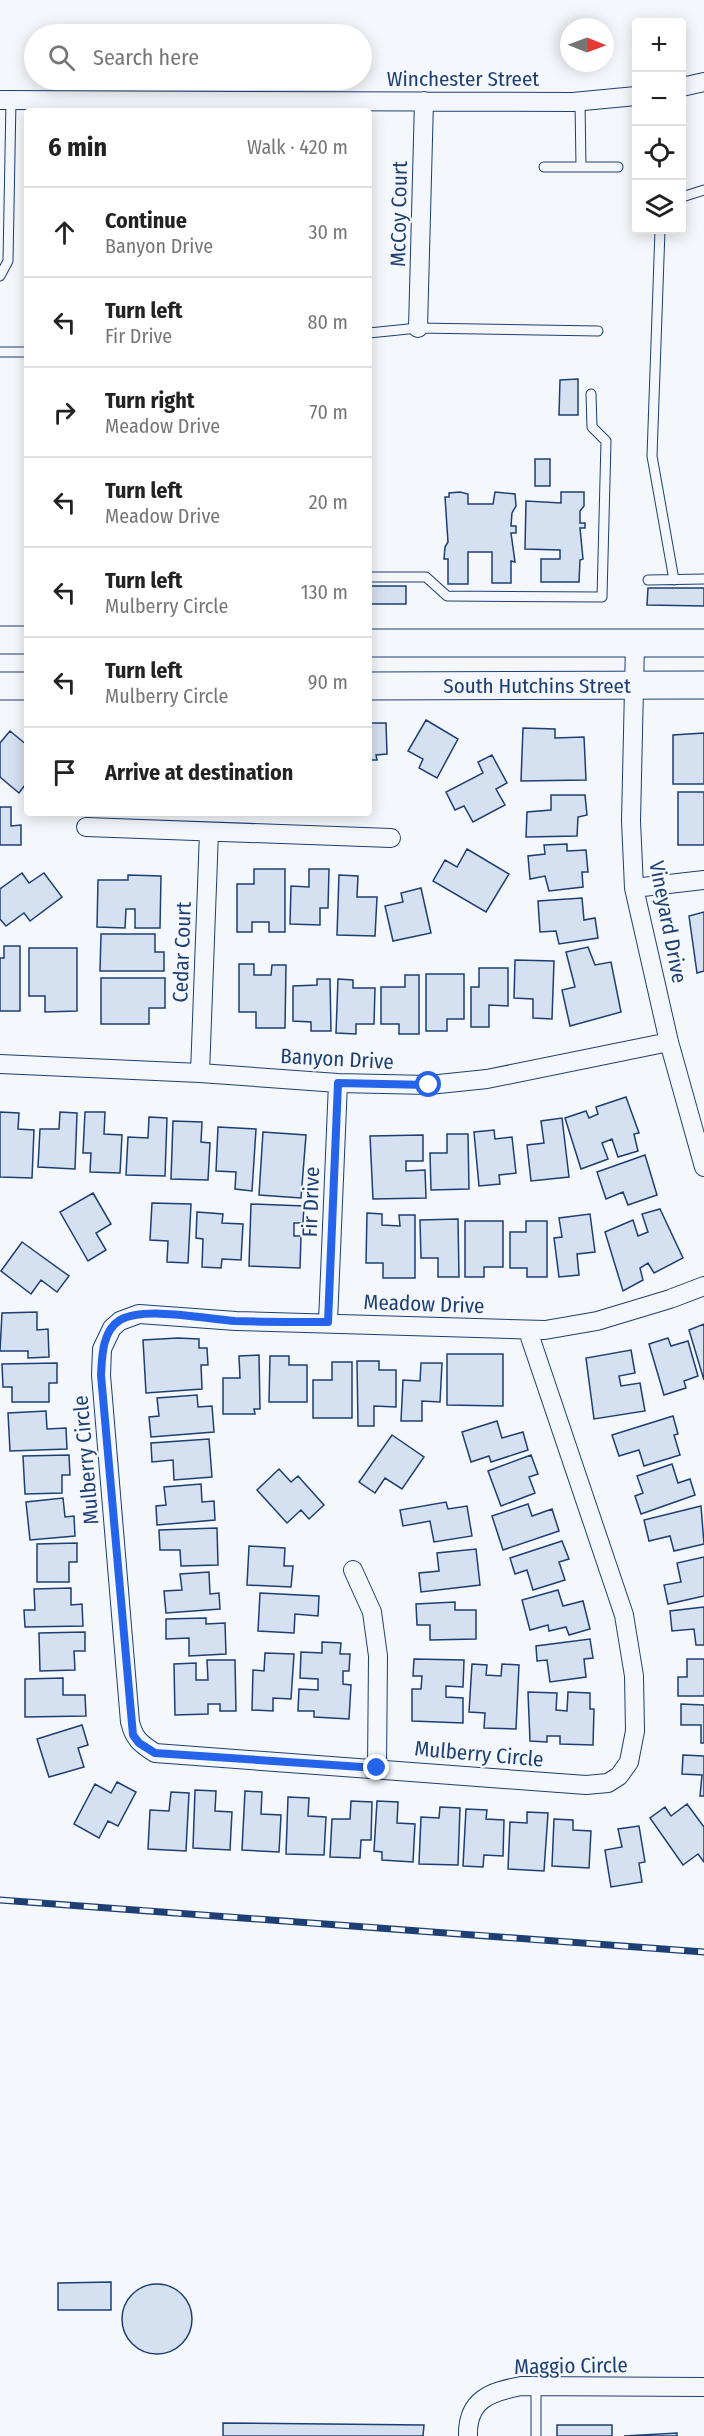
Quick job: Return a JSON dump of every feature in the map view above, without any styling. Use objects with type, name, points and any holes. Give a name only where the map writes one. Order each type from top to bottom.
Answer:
[{"type":"main road","points":[[0,640],[24,640]]},
{"type":"main road","name":"South Hutchins Street","points":[[372,643],[704,643]]},
{"type":"main road","name":"South Hutchins Street","points":[[372,686],[704,685]]},
{"type":"main road","points":[[0,686],[24,686]]},
{"type":"street","points":[[686,86],[704,82]]},
{"type":"street","name":"Winchester Street","points":[[6,100],[271,106],[424,101],[580,102],[632,96]]},
{"type":"street","name":"McCoy Court","points":[[418,328],[424,101]]},
{"type":"street","name":"Vineyard Drive","points":[[635,644],[631,821],[634,888],[669,1042],[704,1167]]},
{"type":"street","points":[[86,827],[392,838]]},
{"type":"street","name":"Cedar Court","points":[[200,1073],[209,832]]},
{"type":"street","points":[[634,888],[704,880]]},
{"type":"street","name":"Banyon Drive","points":[[0,1064],[200,1073],[338,1083],[429,1085],[488,1080],[669,1042]]},
{"type":"street","name":"Fir Drive","points":[[328,1322],[338,1083]]},
{"type":"street","name":"Meadow Drive","points":[[108,1336],[120,1320],[138,1314],[236,1321],[328,1322],[528,1331],[597,1321],[704,1286]]},
{"type":"street","name":"Mulberry Circle","points":[[108,1336],[102,1349],[101,1375],[133,1735],[139,1743],[155,1753],[586,1785],[608,1783],[619,1776],[629,1762],[635,1731],[634,1676],[624,1615],[528,1331]]},
{"type":"street","points":[[353,1570],[372,1612],[378,1656],[377,1768]]},
{"type":"street","name":"Maggio Circle","points":[[468,2436],[474,2408],[493,2391],[536,2386],[704,2387]]},
{"type":"lane","points":[[0,276],[8,261],[6,100]]},
{"type":"lane","points":[[580,102],[581,167]]},
{"type":"lane","points":[[544,167],[618,167]]},
{"type":"lane","points":[[686,195],[704,190]]},
{"type":"lane","points":[[660,234],[652,456],[674,580]]},
{"type":"lane","points":[[372,333],[418,328],[598,331]]},
{"type":"lane","points":[[0,352],[24,352]]},
{"type":"lane","points":[[372,577],[426,577],[447,596],[602,597],[606,441],[592,427],[591,394]]},
{"type":"lane","points":[[648,580],[704,579]]},
{"type":"lane","points":[[536,2386],[536,2436]]},
{"type":"building","points":[[578,379],[578,415],[559,415],[560,380]]},
{"type":"building","points":[[535,459],[550,459],[550,486],[535,486]]},
{"type":"building","points":[[495,492],[515,494],[516,506],[512,513],[511,526],[516,526],[516,533],[511,533],[515,562],[511,561],[511,583],[492,583],[492,552],[468,552],[468,584],[448,584],[448,559],[444,559],[448,542],[445,497],[449,497],[449,493],[468,494],[468,504],[493,504]]},
{"type":"building","points":[[561,492],[584,492],[580,523],[585,523],[585,528],[580,528],[583,559],[580,560],[579,582],[541,582],[541,559],[560,559],[560,550],[525,549],[526,501],[561,503]]},
{"type":"building","points":[[372,586],[406,586],[406,604],[372,604]]},
{"type":"building","points":[[648,588],[704,588],[704,606],[647,605]]},
{"type":"building","points":[[426,720],[458,739],[437,778],[419,768],[423,759],[408,751]]},
{"type":"building","points":[[372,723],[386,723],[387,754],[376,755],[377,760],[372,760]]},
{"type":"building","points":[[523,728],[555,729],[555,738],[584,737],[586,780],[521,781]]},
{"type":"building","points":[[10,731],[24,743],[24,786],[19,793],[0,777],[0,743]]},
{"type":"building","points":[[704,733],[704,784],[673,784],[673,735]]},
{"type":"building","points":[[492,755],[507,783],[496,789],[505,805],[473,822],[464,806],[455,810],[446,792],[483,773],[478,762]]},
{"type":"building","points":[[678,792],[704,792],[704,845],[678,845]]},
{"type":"building","points":[[551,795],[585,795],[587,815],[578,817],[577,836],[526,837],[527,812],[551,810]]},
{"type":"building","points":[[0,807],[11,807],[11,826],[21,825],[21,845],[0,845]]},
{"type":"building","points":[[567,844],[567,851],[586,850],[588,872],[582,872],[583,887],[549,891],[545,876],[530,879],[528,856],[545,854],[544,845]]},
{"type":"building","points":[[467,849],[509,874],[486,912],[433,881],[445,860],[457,867]]},
{"type":"building","points":[[254,869],[285,869],[285,932],[269,932],[269,922],[252,922],[252,932],[237,932],[237,884],[254,884]]},
{"type":"building","points":[[309,869],[329,869],[328,908],[320,908],[320,925],[290,924],[291,886],[309,887]]},
{"type":"building","points":[[22,873],[29,883],[44,873],[62,897],[30,921],[24,913],[6,926],[0,919],[0,889]]},
{"type":"building","points":[[128,875],[161,876],[160,928],[135,928],[135,909],[126,909],[125,928],[97,927],[98,880],[128,880]]},
{"type":"building","points":[[339,875],[358,876],[357,897],[377,897],[375,936],[337,935]]},
{"type":"building","points":[[421,888],[431,933],[393,941],[385,906],[403,902],[401,893]]},
{"type":"building","points":[[582,898],[584,920],[595,918],[598,938],[559,944],[556,931],[540,932],[538,901]]},
{"type":"building","points":[[704,912],[704,971],[697,973],[689,916]]},
{"type":"building","points":[[101,934],[155,934],[155,952],[164,952],[164,971],[100,971]]},
{"type":"building","points":[[4,946],[20,946],[20,1011],[0,1011],[0,958],[4,958]]},
{"type":"building","points":[[588,947],[595,965],[611,962],[621,1012],[570,1026],[562,990],[575,987],[566,952]]},
{"type":"building","points":[[29,948],[77,948],[77,1011],[45,1012],[45,996],[29,996]]},
{"type":"building","points":[[515,960],[554,961],[552,1019],[533,1018],[533,999],[514,998]]},
{"type":"building","points":[[239,964],[254,964],[254,975],[271,975],[272,965],[286,965],[285,1028],[256,1028],[256,1012],[239,1012]]},
{"type":"building","points":[[479,968],[508,968],[508,1006],[489,1005],[489,1027],[471,1027],[471,987],[479,987]]},
{"type":"building","points":[[426,974],[464,974],[464,1019],[447,1019],[447,1031],[426,1031]]},
{"type":"building","points":[[405,975],[419,975],[419,1034],[399,1034],[399,1024],[381,1024],[381,987],[405,987]]},
{"type":"building","points":[[101,978],[165,978],[165,1008],[149,1008],[149,1024],[101,1024]]},
{"type":"building","points":[[317,979],[330,979],[331,1031],[311,1031],[311,1022],[293,1021],[293,986],[317,985]]},
{"type":"building","points":[[338,979],[353,980],[353,988],[375,988],[374,1024],[356,1024],[356,1034],[336,1033]]},
{"type":"building","points":[[626,1097],[639,1133],[634,1134],[638,1151],[618,1157],[612,1139],[602,1143],[608,1159],[581,1169],[565,1118],[586,1111],[589,1118],[598,1114],[596,1107]]},
{"type":"building","points":[[0,1112],[19,1113],[18,1129],[34,1130],[32,1178],[0,1177]]},
{"type":"building","points":[[60,1112],[77,1113],[75,1169],[38,1167],[40,1129],[59,1129]]},
{"type":"building","points":[[85,1112],[105,1112],[104,1134],[122,1135],[120,1173],[90,1172],[91,1153],[83,1153]]},
{"type":"building","points":[[149,1117],[167,1118],[165,1176],[126,1175],[128,1137],[148,1138]]},
{"type":"building","points":[[562,1118],[569,1177],[531,1181],[527,1145],[544,1143],[541,1121]]},
{"type":"building","points":[[173,1121],[202,1122],[201,1142],[210,1143],[208,1180],[171,1179]]},
{"type":"building","points":[[218,1127],[256,1129],[252,1191],[235,1189],[236,1172],[216,1171]]},
{"type":"building","points":[[494,1130],[495,1139],[512,1137],[516,1173],[499,1175],[500,1184],[479,1186],[474,1132]]},
{"type":"building","points":[[263,1132],[306,1135],[301,1198],[259,1195]]},
{"type":"building","points":[[447,1134],[468,1134],[469,1189],[431,1190],[430,1153],[447,1153]]},
{"type":"building","points":[[423,1135],[423,1161],[406,1161],[406,1171],[425,1170],[426,1198],[373,1199],[370,1136]]},
{"type":"building","points":[[645,1155],[657,1195],[628,1205],[623,1192],[606,1199],[597,1172]]},
{"type":"building","points":[[93,1193],[111,1224],[96,1233],[106,1250],[88,1261],[60,1212]]},
{"type":"building","points":[[152,1203],[191,1204],[188,1263],[167,1262],[168,1241],[150,1240]]},
{"type":"building","points":[[251,1204],[304,1206],[303,1223],[294,1223],[294,1236],[301,1236],[300,1268],[249,1266]]},
{"type":"building","points":[[660,1209],[683,1258],[654,1273],[648,1263],[640,1268],[643,1280],[623,1291],[605,1232],[633,1220],[638,1236],[648,1232],[642,1214]]},
{"type":"building","points":[[197,1212],[223,1214],[222,1223],[243,1224],[241,1260],[222,1259],[221,1268],[202,1267],[203,1239],[196,1238]]},
{"type":"building","points":[[367,1213],[382,1214],[382,1225],[400,1226],[399,1215],[415,1215],[415,1278],[383,1278],[383,1263],[366,1263]]},
{"type":"building","points":[[590,1214],[595,1252],[577,1254],[579,1275],[559,1277],[554,1238],[562,1237],[559,1218]]},
{"type":"building","points":[[458,1219],[459,1277],[438,1277],[438,1258],[421,1258],[420,1220]]},
{"type":"building","points":[[465,1221],[503,1221],[503,1267],[484,1267],[484,1277],[465,1277]]},
{"type":"building","points":[[526,1221],[547,1221],[547,1277],[527,1277],[527,1268],[510,1268],[510,1232],[526,1232]]},
{"type":"building","points":[[22,1242],[69,1276],[57,1292],[41,1280],[31,1294],[1,1271]]},
{"type":"building","points":[[37,1312],[37,1330],[48,1329],[49,1357],[28,1358],[28,1351],[0,1351],[2,1313]]},
{"type":"building","points":[[704,1324],[704,1380],[689,1330]]},
{"type":"building","points":[[668,1338],[671,1346],[688,1341],[698,1376],[684,1381],[686,1388],[664,1395],[649,1344]]},
{"type":"building","points":[[199,1339],[199,1348],[207,1348],[208,1365],[201,1365],[202,1389],[146,1393],[143,1340]]},
{"type":"building","points":[[631,1350],[635,1373],[619,1376],[621,1386],[640,1383],[645,1411],[594,1419],[586,1358]]},
{"type":"building","points":[[447,1354],[503,1354],[503,1406],[447,1405]]},
{"type":"building","points":[[259,1355],[260,1409],[254,1409],[255,1414],[223,1414],[223,1378],[240,1378],[239,1356]]},
{"type":"building","points":[[270,1356],[289,1356],[289,1365],[307,1365],[307,1402],[269,1402]]},
{"type":"building","points":[[357,1361],[379,1361],[379,1370],[396,1370],[396,1407],[374,1406],[374,1426],[358,1426]]},
{"type":"building","points":[[332,1362],[352,1362],[352,1418],[313,1418],[313,1380],[332,1380]]},
{"type":"building","points":[[57,1363],[57,1383],[49,1383],[49,1402],[12,1402],[12,1387],[3,1387],[2,1364]]},
{"type":"building","points":[[421,1363],[442,1363],[440,1402],[422,1401],[422,1421],[401,1421],[403,1380],[420,1381]]},
{"type":"building","points":[[197,1395],[198,1407],[212,1406],[214,1432],[151,1437],[149,1417],[159,1416],[157,1398]]},
{"type":"building","points":[[46,1411],[47,1429],[66,1428],[67,1449],[10,1451],[8,1413]]},
{"type":"building","points":[[673,1416],[678,1434],[674,1435],[680,1455],[644,1466],[639,1450],[619,1456],[612,1435]]},
{"type":"building","points":[[497,1421],[502,1438],[523,1432],[528,1450],[491,1462],[489,1456],[471,1462],[462,1432]]},
{"type":"building","points":[[392,1435],[424,1457],[402,1489],[385,1478],[375,1493],[359,1482]]},
{"type":"building","points":[[209,1439],[212,1477],[174,1480],[173,1460],[152,1462],[151,1443]]},
{"type":"building","points":[[69,1455],[70,1475],[62,1475],[62,1493],[25,1494],[23,1456]]},
{"type":"building","points":[[531,1455],[538,1474],[529,1477],[535,1493],[501,1506],[488,1471]]},
{"type":"building","points":[[672,1464],[678,1483],[690,1479],[695,1495],[641,1514],[635,1496],[643,1493],[637,1476]]},
{"type":"building","points":[[279,1469],[291,1482],[298,1476],[324,1505],[309,1519],[301,1510],[287,1523],[257,1490]]},
{"type":"building","points":[[201,1484],[202,1502],[214,1501],[215,1520],[157,1525],[156,1506],[166,1505],[164,1487]]},
{"type":"building","points":[[63,1498],[65,1517],[74,1516],[75,1536],[30,1540],[26,1502]]},
{"type":"building","points":[[446,1502],[448,1509],[467,1506],[472,1536],[434,1542],[430,1521],[403,1526],[400,1510]]},
{"type":"building","points":[[528,1504],[532,1516],[552,1509],[559,1531],[503,1550],[492,1516]]},
{"type":"building","points":[[701,1506],[704,1544],[674,1551],[670,1536],[649,1541],[644,1520]]},
{"type":"building","points":[[217,1528],[218,1565],[181,1566],[180,1550],[160,1550],[159,1530]]},
{"type":"building","points":[[562,1541],[569,1559],[559,1562],[565,1580],[533,1590],[527,1570],[515,1574],[510,1558]]},
{"type":"building","points":[[77,1543],[77,1562],[69,1562],[69,1582],[37,1582],[37,1544]]},
{"type":"building","points":[[249,1546],[285,1548],[284,1566],[293,1566],[291,1587],[247,1585]]},
{"type":"building","points":[[476,1549],[480,1585],[421,1592],[419,1573],[439,1571],[437,1553]]},
{"type":"building","points":[[704,1557],[704,1596],[668,1604],[664,1585],[681,1582],[677,1563]]},
{"type":"building","points":[[209,1572],[210,1594],[219,1593],[220,1609],[166,1613],[164,1591],[182,1590],[180,1574]]},
{"type":"building","points":[[71,1588],[71,1605],[82,1604],[83,1626],[25,1627],[24,1610],[35,1610],[34,1589]]},
{"type":"building","points":[[558,1590],[563,1606],[583,1601],[590,1629],[569,1635],[566,1627],[549,1631],[548,1625],[530,1630],[522,1600]]},
{"type":"building","points":[[260,1593],[319,1596],[318,1616],[295,1614],[294,1633],[258,1631]]},
{"type":"building","points":[[455,1602],[455,1610],[476,1610],[476,1639],[430,1640],[430,1625],[417,1625],[416,1604]]},
{"type":"building","points":[[704,1607],[704,1645],[696,1645],[694,1629],[672,1631],[670,1611]]},
{"type":"building","points":[[206,1618],[206,1624],[225,1623],[226,1654],[189,1656],[189,1638],[166,1639],[166,1619]]},
{"type":"building","points":[[85,1632],[85,1651],[74,1651],[75,1670],[40,1671],[39,1633]]},
{"type":"building","points":[[590,1639],[593,1658],[584,1659],[586,1677],[550,1682],[547,1660],[537,1661],[536,1646]]},
{"type":"building","points":[[322,1642],[341,1643],[340,1654],[350,1654],[349,1671],[343,1671],[343,1684],[351,1685],[349,1719],[314,1717],[314,1711],[298,1711],[299,1689],[318,1690],[318,1679],[300,1678],[301,1652],[322,1653]]},
{"type":"building","points":[[265,1653],[294,1654],[291,1699],[273,1698],[273,1711],[252,1710],[253,1670],[264,1671]]},
{"type":"building","points":[[414,1659],[464,1660],[463,1687],[446,1686],[446,1697],[463,1698],[463,1723],[412,1721],[412,1689],[421,1689],[422,1676],[413,1676]]},
{"type":"building","points":[[687,1659],[704,1659],[704,1696],[678,1696],[678,1677],[687,1677]]},
{"type":"building","points":[[207,1660],[235,1660],[236,1711],[220,1711],[220,1704],[208,1704],[208,1714],[175,1715],[174,1664],[196,1663],[196,1680],[208,1680]]},
{"type":"building","points":[[472,1664],[487,1665],[486,1675],[501,1676],[502,1664],[519,1665],[516,1729],[484,1728],[485,1713],[469,1712]]},
{"type":"building","points":[[63,1678],[63,1695],[85,1695],[86,1716],[25,1717],[25,1679]]},
{"type":"building","points":[[528,1692],[557,1693],[556,1710],[567,1711],[568,1692],[590,1693],[590,1709],[594,1709],[593,1745],[560,1744],[560,1736],[547,1736],[547,1742],[530,1741]]},
{"type":"building","points":[[681,1704],[704,1705],[704,1743],[701,1743],[701,1725],[681,1725]]},
{"type":"building","points":[[82,1725],[88,1745],[78,1748],[84,1767],[49,1777],[37,1739]]},
{"type":"building","points":[[683,1755],[704,1756],[704,1796],[700,1796],[702,1775],[682,1774]]},
{"type":"building","points":[[117,1782],[136,1792],[118,1826],[108,1821],[99,1838],[74,1824],[95,1784],[111,1793]]},
{"type":"building","points":[[195,1790],[216,1791],[215,1811],[232,1812],[230,1850],[193,1848]]},
{"type":"building","points":[[245,1791],[262,1792],[261,1814],[281,1815],[279,1852],[242,1850]]},
{"type":"building","points":[[171,1792],[189,1793],[186,1851],[148,1849],[150,1810],[169,1811]]},
{"type":"building","points":[[288,1797],[309,1798],[308,1816],[326,1817],[324,1855],[286,1854]]},
{"type":"building","points":[[351,1801],[372,1802],[371,1840],[361,1840],[360,1858],[330,1857],[332,1819],[350,1819]]},
{"type":"building","points":[[377,1801],[398,1802],[397,1823],[415,1824],[413,1862],[382,1860],[382,1852],[374,1851]]},
{"type":"building","points":[[687,1804],[704,1827],[704,1862],[698,1854],[683,1865],[650,1818],[665,1807],[671,1816]]},
{"type":"building","points":[[440,1807],[460,1808],[458,1865],[419,1864],[421,1817],[439,1818]]},
{"type":"building","points":[[466,1809],[487,1810],[486,1819],[504,1820],[503,1856],[484,1855],[483,1867],[463,1866]]},
{"type":"building","points":[[527,1812],[548,1813],[544,1871],[508,1869],[510,1822],[527,1823]]},
{"type":"building","points":[[554,1819],[573,1820],[573,1830],[591,1831],[589,1868],[552,1866]]},
{"type":"building","points":[[639,1826],[645,1862],[639,1863],[642,1882],[611,1887],[605,1850],[622,1847],[618,1829]]},
{"type":"building","points":[[111,2282],[111,2310],[58,2310],[58,2283]]},
{"type":"building","points":[[157,2284],[170,2287],[182,2294],[189,2306],[192,2319],[189,2332],[182,2344],[170,2351],[157,2354],[144,2351],[132,2344],[125,2332],[122,2319],[125,2306],[132,2294],[144,2287]]},
{"type":"building","points":[[223,2423],[424,2425],[423,2436],[223,2436]]},
{"type":"building","points":[[557,2425],[612,2425],[612,2436],[557,2436]]},
{"type":"building","points":[[677,2433],[677,2436],[624,2436]]},
{"type":"railway","points":[[0,1900],[704,1952]]},
{"type":"route","points":[[377,1768],[155,1753],[139,1743],[133,1735],[130,1722],[101,1375],[102,1349],[112,1328],[120,1320],[138,1314],[236,1321],[328,1322],[338,1083],[429,1085]]}]
